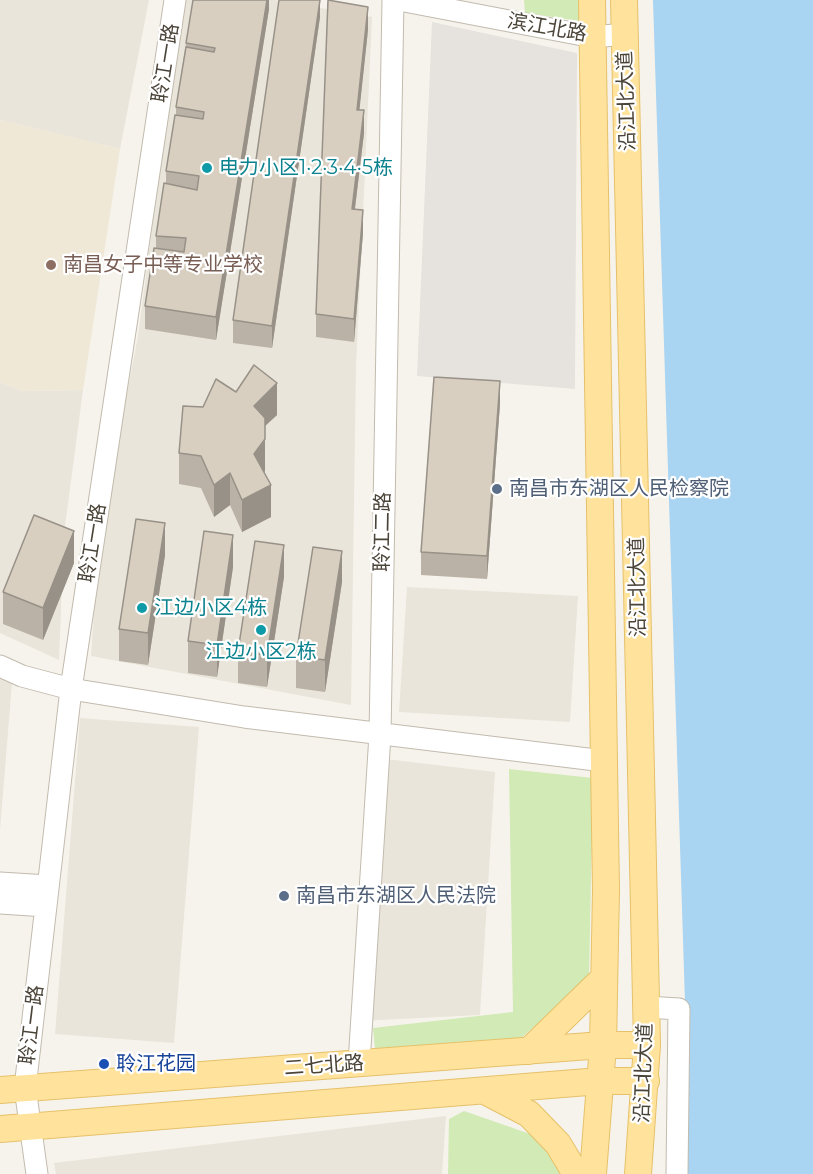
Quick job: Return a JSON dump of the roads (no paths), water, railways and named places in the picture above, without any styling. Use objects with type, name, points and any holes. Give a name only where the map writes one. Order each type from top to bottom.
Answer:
[{"type":"main road","name":"沿江北大道","points":[[592,0],[604,761],[603,1045],[593,1174]]},
{"type":"main road","name":"沿江北大道","points":[[624,0],[647,1045],[639,1174]]},
{"type":"main road","points":[[529,1051],[604,978]]},
{"type":"main road","name":"二七北路","points":[[12,1089],[603,1045],[647,1045]]},
{"type":"main road","name":"二七北路","points":[[0,1130],[600,1081],[646,1081]]},
{"type":"main road","points":[[485,1091],[529,1114],[558,1144],[576,1174]]},
{"type":"street","name":"聆江一路","points":[[37,1174],[30,1128],[12,1089],[47,896],[71,689],[175,0]]},
{"type":"street","name":"聆江二路","points":[[359,1063],[380,735],[393,0]]},
{"type":"street","name":"滨江北路","points":[[399,0],[593,37],[625,34]]},
{"type":"street","points":[[0,666],[22,676],[71,689],[244,717],[604,761]]},
{"type":"street","points":[[0,883],[47,896]]},
{"type":"street","points":[[0,903],[47,896]]},
{"type":"street","points":[[646,1007],[679,1009],[677,1174]]},
{"type":"water","points":[[653,0],[813,0],[813,1174],[684,1174],[685,1002]]},
{"type":"place","name":"电力小区1·2·3·4·5栋","points":[[207,168]]},
{"type":"place","name":"南昌女子中等专业学校","points":[[51,265]]},
{"type":"place","name":"南昌市东湖区人民检察院","points":[[497,489]]},
{"type":"place","name":"江边小区4栋","points":[[142,608]]},
{"type":"place","name":"江边小区2栋","points":[[261,630]]},
{"type":"place","name":"南昌市东湖区人民法院","points":[[284,896]]},
{"type":"place","name":"聆江花园","points":[[104,1064]]}]
